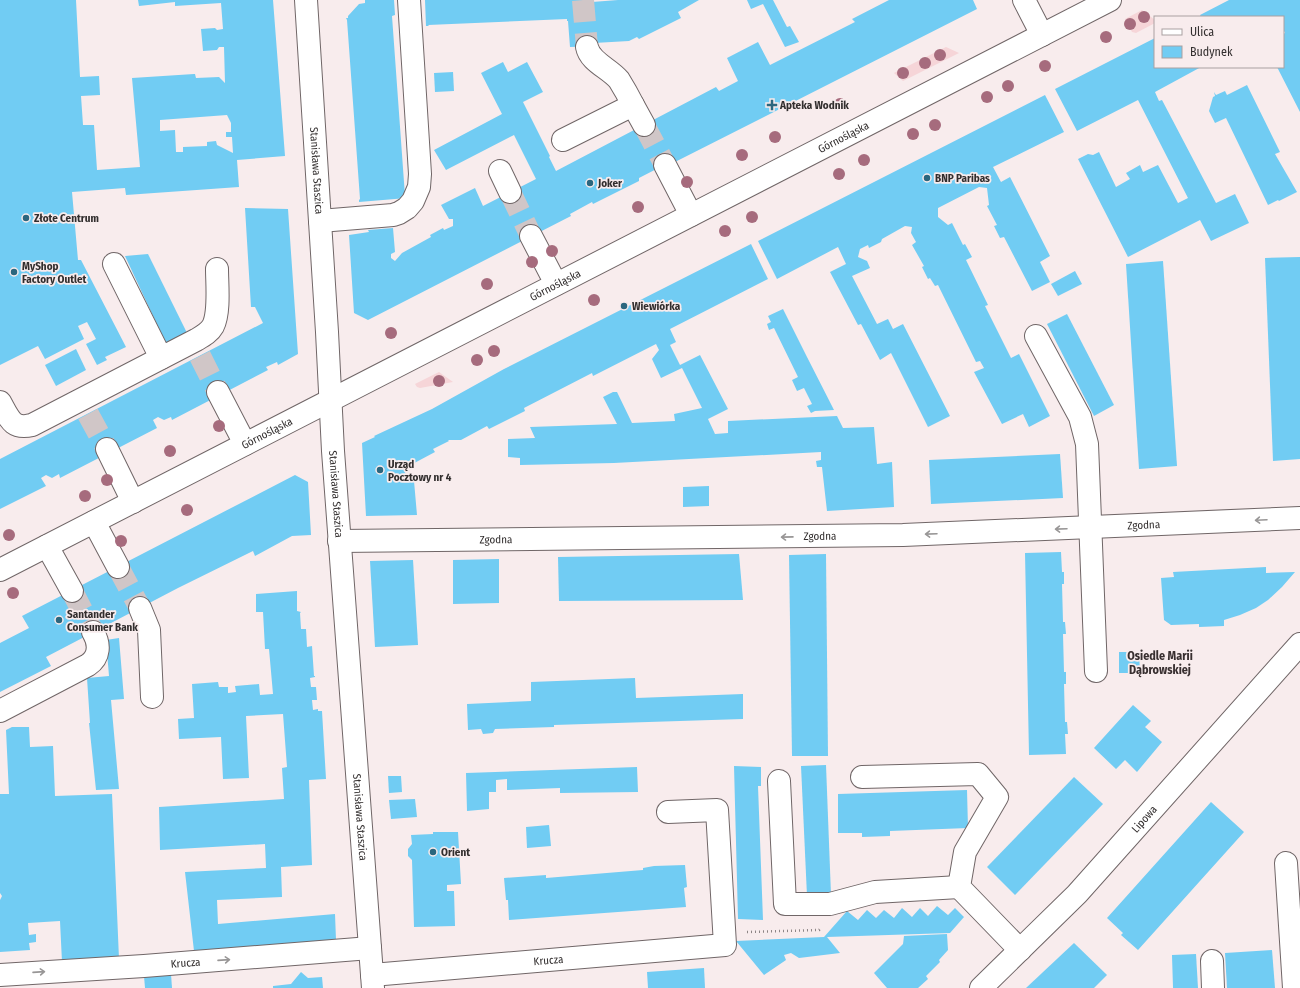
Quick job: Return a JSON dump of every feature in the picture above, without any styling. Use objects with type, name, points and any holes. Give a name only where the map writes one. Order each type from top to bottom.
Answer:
[{"type":"street","name":"Stanisława Staszica","points":[[306,0],[330,400],[373,982]]},
{"type":"street","points":[[320,221],[393,215],[407,208],[413,201],[419,187],[420,174],[409,0]]},
{"type":"street","points":[[1024,0],[1042,35]]},
{"type":"street","name":"Górnośląska","points":[[0,570],[1110,0]]},
{"type":"street","points":[[587,47],[588,53],[620,81],[644,125]]},
{"type":"street","points":[[563,140],[633,105]]},
{"type":"street","points":[[665,165],[691,215]]},
{"type":"street","points":[[500,171],[510,192]]},
{"type":"street","points":[[531,236],[556,284]]},
{"type":"street","points":[[114,264],[161,358]]},
{"type":"street","points":[[0,402],[10,420],[15,425],[23,427],[32,425],[84,407],[161,358],[196,349],[214,325],[217,310],[217,269]]},
{"type":"street","points":[[1036,336],[1080,417],[1087,444],[1096,671]]},
{"type":"street","points":[[218,392],[245,444]]},
{"type":"street","points":[[107,450],[133,502]]},
{"type":"street","name":"Zgodna","points":[[340,541],[903,535],[1300,518]]},
{"type":"street","points":[[94,522],[118,567]]},
{"type":"street","points":[[47,546],[72,591]]},
{"type":"street","points":[[140,608],[149,630],[152,697]]},
{"type":"street","points":[[0,711],[88,666],[94,661],[98,646],[94,632]]},
{"type":"street","name":"Lipowa","points":[[982,988],[1077,894],[1300,644]]},
{"type":"street","points":[[862,777],[978,774],[997,797],[965,852],[958,887]]},
{"type":"street","points":[[779,781],[785,904],[830,904],[875,892],[958,887],[1020,950]]},
{"type":"street","name":"Krucza","points":[[373,982],[725,945],[716,810],[668,812]]},
{"type":"street","points":[[1286,863],[1294,988]]},
{"type":"street","name":"Krucza","points":[[0,975],[370,948]]},
{"type":"street","points":[[1212,961],[1214,988]]},
{"type":"shaded area","points":[[1142,10],[1154,19],[1154,24],[1136,33],[1132,32],[1125,19]]},
{"type":"shaded area","points":[[946,47],[959,53],[903,81],[894,73]]},
{"type":"shaded area","points":[[439,372],[453,382],[420,388],[415,384]]},
{"type":"building","points":[[0,0],[76,0],[80,77],[99,76],[100,95],[81,96],[83,125],[94,125],[97,170],[140,167],[132,78],[195,74],[196,78],[219,77],[225,83],[224,47],[219,47],[217,50],[203,51],[201,29],[223,29],[221,3],[175,6],[175,2],[139,6],[138,0],[273,0],[285,156],[237,160],[239,187],[126,195],[125,188],[72,192],[78,260],[81,260],[126,347],[105,357],[107,360],[97,365],[86,344],[96,339],[87,322],[78,326],[84,339],[45,359],[38,346],[0,365]],"holes":[[[227,115],[231,123],[231,132],[226,132],[226,137],[232,137],[233,153],[217,145],[216,141],[207,142],[207,146],[183,147],[183,152],[176,152],[175,130],[160,131],[160,120]]]},
{"type":"building","points":[[365,0],[394,0],[395,15],[392,16],[405,196],[407,198],[359,202],[360,199],[346,18],[348,18],[348,16],[359,4],[365,3]]},
{"type":"building","points":[[425,0],[592,0],[592,2],[618,0],[699,0],[678,12],[681,18],[639,39],[637,37],[629,41],[594,43],[595,46],[570,47],[567,19],[426,26]]},
{"type":"building","points":[[747,0],[773,0],[787,27],[790,26],[799,42],[785,47],[763,4],[751,9]]},
{"type":"building","points":[[889,0],[973,0],[977,9],[673,163],[672,161],[639,178],[639,181],[593,204],[592,202],[570,214],[571,216],[368,320],[354,313],[349,235],[369,232],[368,230],[393,228],[395,252],[391,254],[391,258],[395,261],[402,253],[431,237],[430,235],[443,228],[444,230],[453,226],[453,219],[449,219],[441,205],[475,188],[483,206],[536,179],[514,135],[446,170],[434,150],[502,114],[481,73],[503,62],[508,72],[527,62],[543,92],[523,102],[556,171],[716,87],[719,91],[738,81],[727,58],[758,42],[770,65],[855,22],[852,19]]},
{"type":"building","points":[[1229,0],[1300,0],[1300,112],[1278,68],[1284,68],[1284,16],[1200,15]]},
{"type":"building","points":[[1154,39],[1154,68],[1199,68],[1155,92],[1159,101],[1162,100],[1216,203],[1235,194],[1249,223],[1211,241],[1200,220],[1128,257],[1078,159],[1088,154],[1093,155],[1099,152],[1116,187],[1130,179],[1126,173],[1140,165],[1143,172],[1158,165],[1178,203],[1188,198],[1138,100],[1077,131],[1055,89]]},
{"type":"building","points":[[453,72],[454,91],[435,92],[434,73]]},
{"type":"building","points":[[1247,85],[1280,152],[1275,154],[1297,192],[1268,205],[1226,118],[1215,123],[1209,111],[1213,97],[1215,96],[1214,92],[1216,95],[1225,91],[1227,95]]},
{"type":"building","points":[[1045,95],[1064,132],[993,167],[1001,182],[1010,177],[1050,256],[1040,262],[1050,282],[1032,291],[1004,237],[1000,238],[994,226],[997,225],[987,206],[989,205],[987,188],[979,187],[938,208],[938,217],[948,225],[952,223],[963,245],[965,244],[972,257],[966,260],[988,305],[985,306],[1011,358],[1019,354],[1050,416],[1029,427],[1023,414],[1002,424],[974,372],[984,368],[980,361],[976,362],[938,285],[935,286],[930,278],[928,279],[922,267],[924,266],[912,245],[916,242],[911,233],[912,227],[905,226],[882,239],[881,242],[869,248],[868,245],[860,249],[858,257],[867,261],[870,268],[852,276],[877,324],[888,319],[893,329],[903,324],[950,416],[928,427],[891,353],[880,360],[861,324],[858,325],[830,272],[846,264],[838,247],[777,279],[758,241]]},
{"type":"building","points":[[245,208],[288,209],[298,354],[278,365],[277,362],[266,367],[268,370],[172,420],[171,417],[164,420],[158,417],[153,420],[157,428],[60,478],[59,474],[52,478],[46,475],[41,478],[46,486],[0,509],[0,459],[263,323],[255,307],[251,307]]},
{"type":"building","points":[[751,244],[768,279],[670,329],[676,342],[670,345],[680,365],[700,355],[728,409],[708,419],[715,434],[728,433],[728,421],[837,416],[843,428],[874,427],[877,464],[892,462],[894,507],[827,511],[822,467],[817,467],[816,461],[821,460],[821,452],[614,463],[520,465],[520,458],[508,457],[508,439],[535,438],[530,427],[617,424],[603,397],[613,392],[617,392],[632,423],[675,421],[674,414],[702,408],[682,368],[661,378],[652,359],[659,350],[656,344],[593,376],[592,373],[524,408],[525,411],[489,429],[487,426],[461,440],[448,440],[449,441],[433,449],[435,452],[405,468],[406,481],[414,481],[417,515],[366,516],[362,443],[432,409],[504,369]]},
{"type":"building","points":[[148,254],[188,335],[167,346],[125,256]]},
{"type":"building","points":[[1300,257],[1300,459],[1273,461],[1265,258]]},
{"type":"building","points":[[1163,261],[1177,466],[1139,469],[1126,264]]},
{"type":"building","points":[[1075,271],[1082,284],[1058,296],[1051,284]]},
{"type":"building","points":[[783,309],[834,410],[815,411],[811,413],[807,406],[812,404],[804,388],[797,391],[792,380],[798,377],[774,328],[769,330],[767,324],[771,322],[768,316]]},
{"type":"building","points":[[1067,314],[1114,405],[1094,416],[1047,324]]},
{"type":"building","points":[[76,349],[86,370],[56,386],[45,365]]},
{"type":"building","points":[[1060,454],[1063,498],[931,504],[929,460]]},
{"type":"building","points":[[295,475],[308,482],[311,535],[292,536],[255,556],[253,551],[178,588],[46,657],[51,666],[0,692],[0,643],[29,628],[22,616]]},
{"type":"building","points":[[709,486],[709,506],[683,507],[683,487]]},
{"type":"building","points":[[1061,552],[1062,572],[1064,572],[1064,584],[1062,584],[1063,622],[1065,622],[1066,634],[1063,634],[1064,672],[1066,672],[1066,684],[1064,684],[1065,722],[1067,722],[1068,734],[1065,734],[1066,754],[1029,755],[1025,553]]},
{"type":"building","points":[[739,554],[743,600],[559,601],[558,557]]},
{"type":"building","points":[[826,554],[828,756],[792,756],[789,555]]},
{"type":"building","points":[[499,559],[499,603],[453,604],[453,560]]},
{"type":"building","points":[[413,560],[418,645],[375,647],[370,561]]},
{"type":"building","points":[[1266,567],[1266,573],[1295,572],[1268,600],[1256,608],[1224,620],[1224,626],[1199,627],[1199,624],[1171,625],[1164,620],[1161,578],[1174,577],[1173,572]]},
{"type":"building","points":[[297,591],[297,611],[301,612],[301,629],[306,629],[307,647],[312,646],[315,677],[310,678],[311,687],[316,687],[317,700],[312,700],[313,710],[318,709],[318,711],[322,711],[326,779],[309,780],[312,865],[281,867],[282,897],[217,900],[218,924],[335,914],[336,940],[194,951],[185,872],[266,868],[265,844],[160,850],[159,807],[284,799],[282,768],[287,767],[283,714],[246,716],[249,778],[223,779],[221,737],[179,739],[178,719],[194,718],[192,684],[218,682],[219,687],[228,687],[228,693],[236,692],[235,686],[259,684],[260,695],[273,694],[269,649],[265,649],[263,612],[256,612],[256,594]]},
{"type":"building","points":[[119,638],[124,699],[111,700],[119,789],[96,790],[89,723],[87,678],[109,676],[106,640]]},
{"type":"building","points":[[1119,652],[1139,652],[1140,673],[1119,673]]},
{"type":"building","points":[[635,678],[636,698],[743,694],[743,719],[554,725],[554,727],[495,729],[493,733],[483,734],[481,729],[468,730],[467,704],[531,701],[531,682]]},
{"type":"building","points":[[1133,705],[1151,721],[1145,727],[1162,742],[1137,772],[1125,760],[1116,769],[1094,748]]},
{"type":"building","points":[[12,727],[29,727],[30,747],[53,746],[55,796],[112,794],[119,959],[62,962],[60,921],[28,923],[29,935],[36,934],[36,942],[29,943],[30,950],[0,952],[0,900],[2,896],[0,893],[0,794],[9,794],[6,730]]},
{"type":"building","points":[[826,765],[831,895],[807,896],[801,766]]},
{"type":"building","points":[[734,766],[761,767],[761,786],[758,786],[763,920],[738,919]]},
{"type":"building","points":[[637,767],[638,792],[560,793],[560,788],[507,790],[507,779],[496,780],[496,792],[489,792],[489,809],[467,811],[466,773]]},
{"type":"building","points":[[388,776],[401,776],[402,792],[389,793]]},
{"type":"building","points":[[1074,777],[1103,804],[1015,895],[987,867]]},
{"type":"building","points":[[967,790],[968,828],[890,831],[890,836],[862,837],[862,833],[838,833],[838,794]]},
{"type":"building","points":[[415,799],[417,817],[391,819],[389,800]]},
{"type":"building","points":[[1211,802],[1244,832],[1138,950],[1121,935],[1123,933],[1107,918]]},
{"type":"building","points":[[549,825],[551,846],[527,848],[526,827]]},
{"type":"building","points":[[433,832],[458,832],[461,884],[447,885],[447,891],[454,891],[455,926],[414,927],[412,860],[408,856],[408,849],[412,844],[411,835],[433,834]]},
{"type":"building","points":[[685,865],[687,887],[684,888],[686,907],[509,920],[508,900],[506,900],[504,878],[546,875],[546,878],[643,870],[643,868],[654,866]]},
{"type":"building","points":[[937,906],[948,915],[955,908],[964,917],[950,933],[827,937],[840,953],[799,958],[791,953],[784,955],[786,960],[764,975],[736,941],[824,937],[847,911],[858,920],[867,910],[876,918],[884,910],[894,918],[902,908],[912,917],[920,908],[928,916]]},
{"type":"building","points":[[947,934],[948,950],[939,960],[940,962],[926,976],[928,979],[918,988],[887,988],[874,973],[903,944],[904,936]]},
{"type":"building","points":[[1074,943],[1107,975],[1094,988],[1026,988]]},
{"type":"building","points":[[1272,950],[1275,988],[1227,988],[1225,953]]},
{"type":"building","points":[[1196,954],[1198,988],[1173,988],[1172,955]]},
{"type":"building","points":[[704,968],[705,988],[648,988],[647,972]]},
{"type":"building","points":[[301,972],[308,978],[322,977],[323,988],[273,988],[273,986],[291,984]]},
{"type":"building","points":[[171,974],[172,988],[145,988],[144,976]]},
{"type":"tunnel","points":[[583,0],[587,47]]},
{"type":"tunnel","points":[[644,125],[665,165]]},
{"type":"tunnel","points":[[510,192],[531,236]]},
{"type":"tunnel","points":[[200,356],[218,392]]},
{"type":"tunnel","points":[[88,414],[107,449]]},
{"type":"tunnel","points":[[118,567],[140,608]]},
{"type":"tunnel","points":[[72,591],[93,632]]},
{"type":"place","name":"Apteka Wodnik","points":[[772,105]]},
{"type":"place","name":"BNP Paribas","points":[[927,178]]},
{"type":"place","name":"Joker","points":[[590,183]]},
{"type":"place","name":"Złote Centrum","points":[[26,218]]},
{"type":"place","name":"MyShop Factory Outlet","points":[[14,272]]},
{"type":"place","name":"Wiewiórka","points":[[624,306]]},
{"type":"place","name":"Urząd Pocztowy nr 4","points":[[380,470]]},
{"type":"place","name":"Santander Consumer Bank","points":[[59,620]]},
{"type":"place","name":"Orient","points":[[433,852]]},
{"type":"district","name":"Osiedle Marii Dąbrowskiej","points":[[1160,663]]}]
